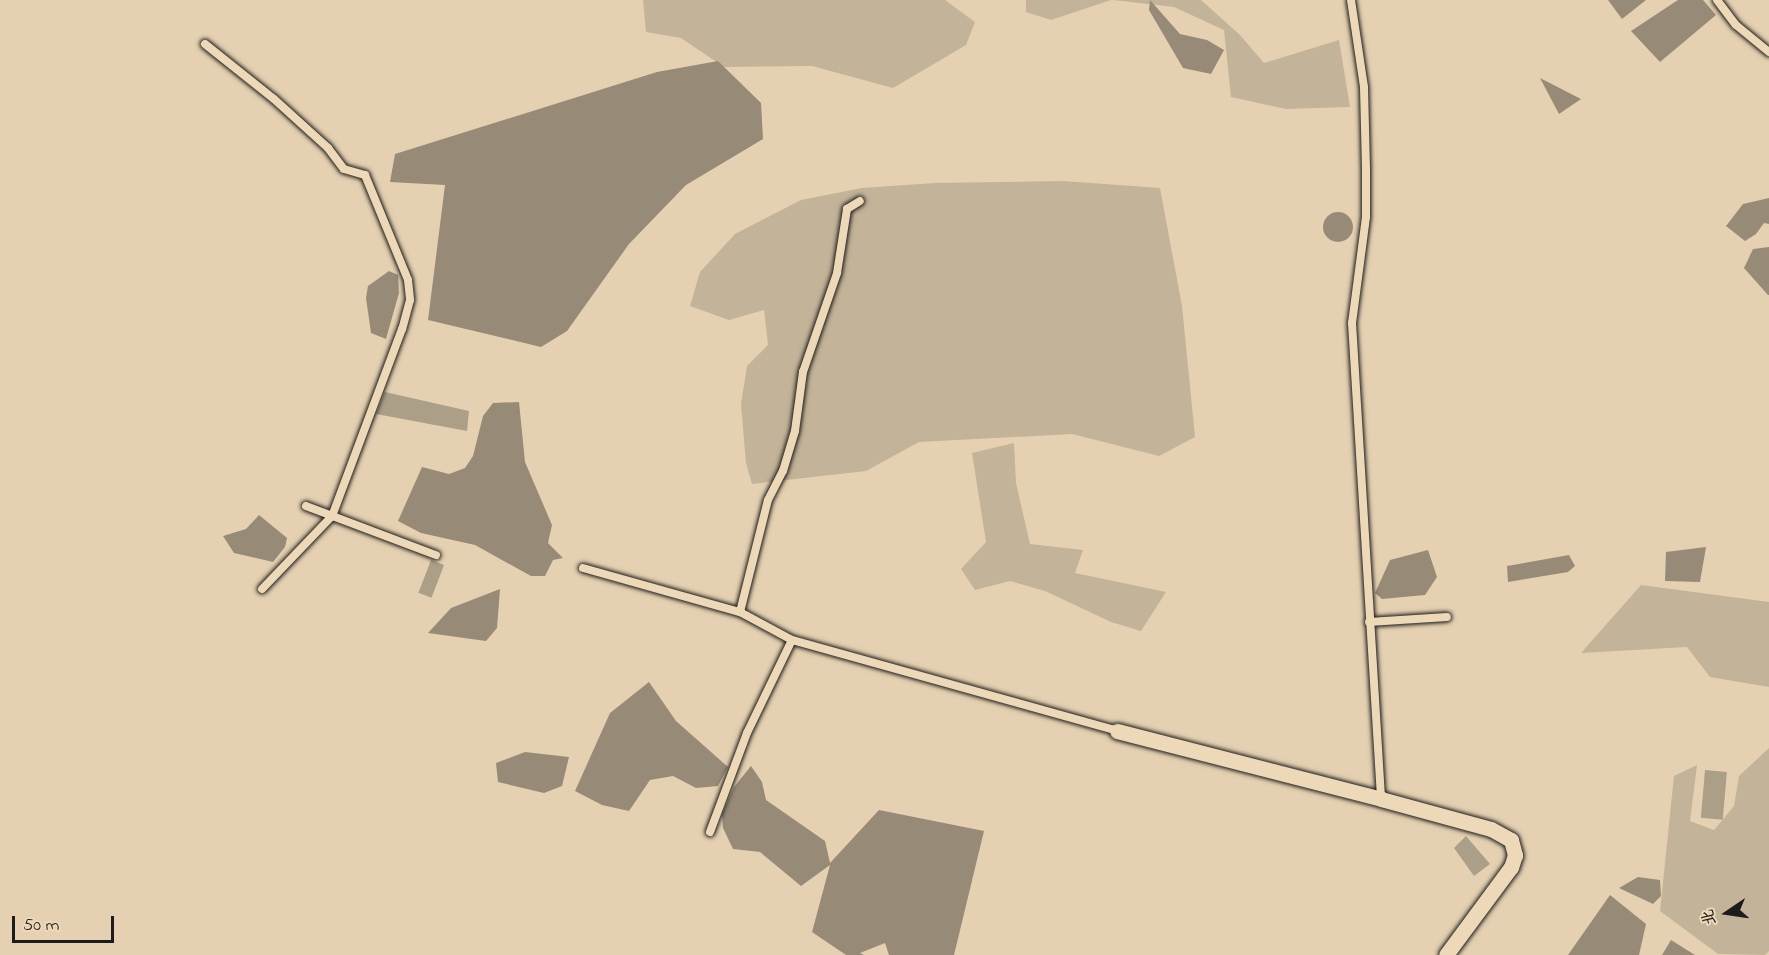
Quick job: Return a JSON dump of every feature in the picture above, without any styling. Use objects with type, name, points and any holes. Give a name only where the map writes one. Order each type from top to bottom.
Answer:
[{"type":"street","points":[[1117,731],[1491,829],[1511,840],[1515,855],[1511,867],[1446,955]]},
{"type":"lane","points":[[1351,0],[1364,87],[1366,169],[1366,217],[1352,323],[1381,799]]},
{"type":"lane","points":[[1717,0],[1736,25],[1769,52]]},
{"type":"lane","points":[[205,44],[274,99],[328,148],[344,169],[365,175],[408,280],[410,300],[402,328],[332,516],[262,589]]},
{"type":"lane","points":[[740,612],[768,500],[783,471],[795,431],[802,372],[837,273],[846,209],[860,201]]},
{"type":"lane","points":[[306,506],[436,555]]},
{"type":"lane","points":[[583,568],[740,612],[792,640],[1117,731]]},
{"type":"lane","points":[[1369,622],[1447,618]]},
{"type":"lane","points":[[710,832],[747,733],[792,640]]},
{"type":"shaded area","points":[[643,0],[945,0],[975,22],[966,45],[893,88],[812,66],[724,67],[681,38],[646,32]]},
{"type":"shaded area","points":[[1026,0],[1111,0],[1051,20],[1026,12]]},
{"type":"shaded area","points":[[1113,0],[1201,0],[1240,35],[1264,63],[1339,40],[1350,107],[1286,109],[1231,97],[1224,30],[1174,7]]},
{"type":"shaded area","points":[[1150,0],[1180,34],[1207,40],[1224,50],[1211,74],[1183,68],[1149,10]]},
{"type":"shaded area","points":[[1608,0],[1646,0],[1622,19]]},
{"type":"shaded area","points":[[1678,0],[1703,0],[1716,15],[1660,62],[1631,31]]},
{"type":"shaded area","points":[[718,61],[761,103],[763,139],[686,185],[629,244],[567,331],[541,347],[428,320],[445,185],[390,182],[395,154],[657,72]]},
{"type":"shaded area","points":[[1540,78],[1581,99],[1559,114]]},
{"type":"shaded area","points":[[1063,181],[1160,188],[1182,306],[1195,437],[1159,456],[1072,434],[919,442],[866,471],[752,484],[746,463],[741,404],[747,366],[768,345],[764,310],[729,320],[690,306],[700,272],[735,234],[801,200],[862,188],[935,183]]},
{"type":"shaded area","points":[[1769,198],[1769,224],[1764,223],[1756,234],[1745,241],[1726,226],[1743,204]]},
{"type":"shaded area","points":[[1338,212],[1344,213],[1352,221],[1352,233],[1344,241],[1338,242],[1332,241],[1324,233],[1323,227],[1324,221],[1332,213]]},
{"type":"shaded area","points":[[1769,247],[1768,295],[1744,268],[1753,249]]},
{"type":"shaded area","points":[[389,271],[398,275],[399,293],[386,339],[371,333],[366,298],[368,286]]},
{"type":"shaded area","points":[[519,402],[525,462],[552,525],[548,543],[563,558],[553,560],[545,576],[531,576],[475,545],[421,533],[398,521],[422,467],[449,474],[465,468],[473,456],[483,416],[493,403]]},
{"type":"shaded area","points":[[1014,443],[1016,483],[1030,544],[1083,550],[1075,573],[1166,592],[1141,631],[1111,622],[1045,591],[1010,581],[975,590],[961,569],[986,542],[972,453]]},
{"type":"shaded area","points":[[259,515],[287,538],[285,547],[273,562],[234,553],[223,536],[246,529]]},
{"type":"shaded area","points":[[1706,547],[1700,582],[1665,581],[1666,552]]},
{"type":"shaded area","points":[[1428,550],[1437,577],[1425,595],[1382,599],[1375,593],[1390,560]]},
{"type":"shaded area","points":[[1569,555],[1575,566],[1568,572],[1508,582],[1507,566]]},
{"type":"shaded area","points":[[1641,585],[1769,602],[1769,687],[1710,677],[1687,647],[1581,653]]},
{"type":"shaded area","points":[[500,589],[497,628],[486,641],[428,633],[451,608]]},
{"type":"shaded area","points":[[649,682],[676,721],[728,767],[718,786],[696,788],[673,776],[650,780],[629,811],[602,805],[575,791],[610,713]]},
{"type":"shaded area","points":[[1769,748],[1769,951],[1765,955],[1718,954],[1660,911],[1674,776],[1697,765],[1690,821],[1714,830],[1734,806],[1739,776]]},
{"type":"shaded area","points":[[525,752],[569,757],[562,786],[544,793],[498,782],[496,763]]},
{"type":"shaded area","points":[[751,766],[762,782],[766,800],[825,841],[830,863],[879,810],[984,831],[954,955],[889,955],[885,943],[860,953],[864,955],[846,955],[812,932],[830,865],[801,886],[760,852],[733,849],[723,828],[722,814],[734,787]]},
{"type":"shaded area","points":[[1638,877],[1660,880],[1661,896],[1653,904],[1619,888]]},
{"type":"shaded area","points":[[1610,895],[1646,924],[1639,955],[1568,955]]},
{"type":"shaded area","points":[[1671,940],[1695,955],[1662,955]]},
{"type":"building","points":[[385,392],[469,411],[467,431],[376,414]]},
{"type":"building","points":[[431,560],[444,565],[432,598],[418,593]]},
{"type":"building","points":[[1705,770],[1727,772],[1723,820],[1701,818]]},
{"type":"building","points":[[1466,836],[1490,864],[1474,876],[1454,848]]}]
